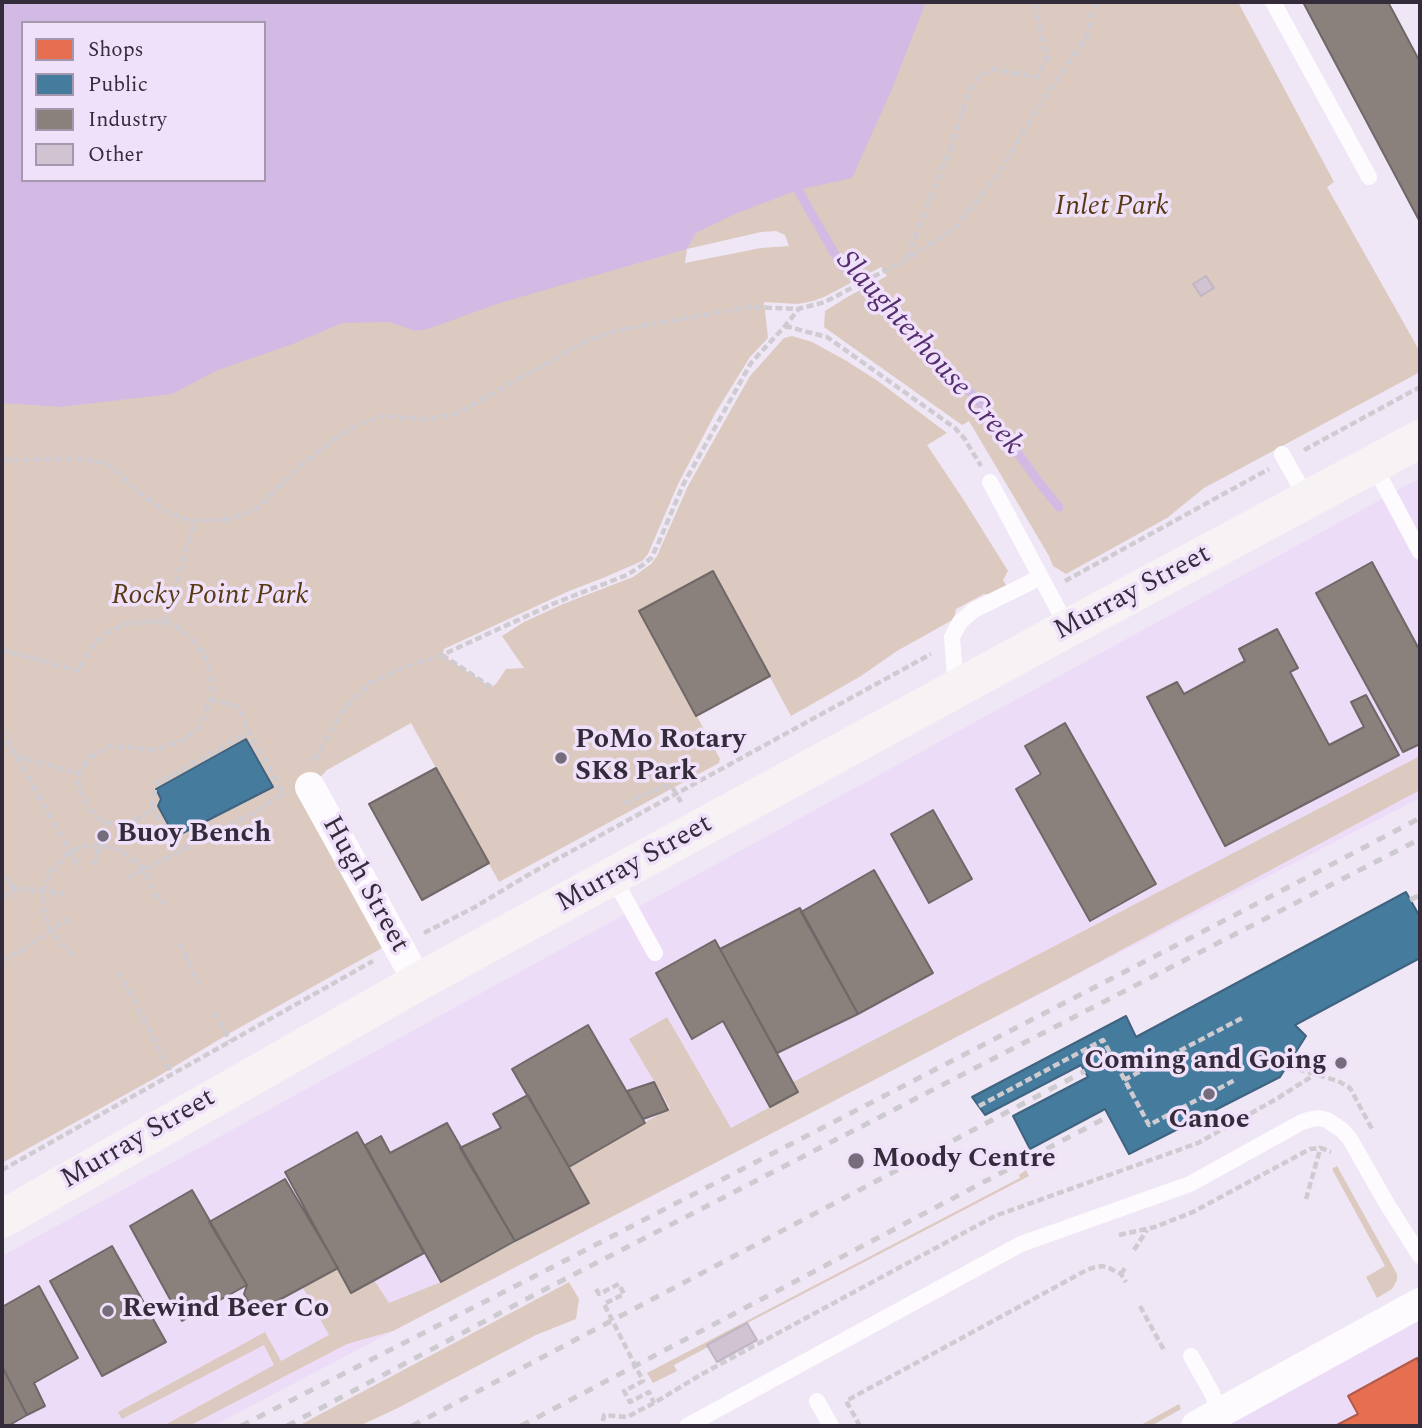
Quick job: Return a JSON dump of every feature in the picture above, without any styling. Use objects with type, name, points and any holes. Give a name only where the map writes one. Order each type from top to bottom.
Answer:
[{"type":"main road","name":"Murray Street","points":[[2,1219],[418,982],[1420,439]]},
{"type":"street","name":"Hugh Street","points":[[299,783],[418,982]]},
{"type":"street","points":[[1208,1420],[1420,1303]]},
{"type":"lane","points":[[1273,2],[1369,177]]},
{"type":"lane","points":[[1282,454],[1307,499]]},
{"type":"lane","points":[[1373,464],[1420,552]]},
{"type":"lane","points":[[990,482],[1068,628]]},
{"type":"lane","points":[[956,689],[952,637],[960,622],[974,610],[1041,577]]},
{"type":"lane","points":[[613,877],[655,953]]},
{"type":"lane","points":[[687,1426],[1021,1244],[1190,1184],[1308,1120],[1327,1120],[1350,1139],[1420,1256]]},
{"type":"lane","points":[[1191,1356],[1212,1393],[1208,1420]]},
{"type":"lane","points":[[817,1401],[831,1426]]},
{"type":"path","points":[[907,259],[969,92],[978,77],[994,69],[1036,77],[1047,59],[1034,2]]},
{"type":"path","points":[[2,460],[85,459],[108,464],[143,496],[165,511],[195,521],[229,519],[255,510],[305,462],[340,435],[363,422],[384,416],[423,419],[458,413],[588,340],[618,330],[750,307],[799,309],[836,297],[907,259],[955,228],[1000,172],[1036,110],[1087,36],[1095,2]]},
{"type":"path","points":[[127,878],[258,811],[299,783],[343,710],[370,683],[627,575],[644,564],[659,544],[683,485],[751,363],[799,309]]},
{"type":"path","points":[[785,326],[827,337],[955,428],[990,482]]},
{"type":"path","points":[[1304,450],[1420,387]]},
{"type":"path","points":[[1064,581],[1271,468]]},
{"type":"path","points":[[164,623],[195,521]]},
{"type":"path","points":[[2,650],[80,671],[92,648],[106,634],[125,624],[150,621],[173,624],[191,638],[205,656],[212,679],[213,695],[198,730],[181,741],[156,750],[110,746],[89,758],[78,774],[79,789],[90,810],[101,821],[116,825],[133,822],[152,807],[156,785],[249,732]]},
{"type":"path","points":[[414,939],[936,651]]},
{"type":"path","points":[[442,655],[491,687]]},
{"type":"path","points":[[211,700],[236,706],[249,732],[299,783]]},
{"type":"path","points":[[2,730],[80,870]]},
{"type":"path","points":[[16,756],[73,772]]},
{"type":"path","points":[[624,803],[666,786],[672,787],[681,803]]},
{"type":"path","points":[[152,807],[178,851]]},
{"type":"path","points":[[94,865],[107,822]]},
{"type":"path","points":[[73,956],[51,931],[44,912],[43,892],[51,871],[70,851],[100,845],[122,851],[144,869],[155,895],[164,902],[167,909]]},
{"type":"path","points":[[2,876],[15,888],[64,894]]},
{"type":"path","points":[[2,898],[15,888]]},
{"type":"path","points":[[2,960],[69,919]]},
{"type":"path","points":[[178,943],[199,984]]},
{"type":"path","points":[[2,1170],[380,957]]},
{"type":"path","points":[[118,971],[172,1073]]},
{"type":"path","points":[[214,1012],[230,1041]]},
{"type":"path","points":[[1124,1080],[1244,1017]]},
{"type":"path","points":[[979,1106],[1103,1040],[1149,1125],[1235,1080]]},
{"type":"path","points":[[1288,1066],[1314,1075]]},
{"type":"path","points":[[1312,1083],[1314,1075]]},
{"type":"path","points":[[603,1421],[604,1415],[627,1417],[654,1403],[702,1374],[995,1216],[1198,1143],[1314,1075]]},
{"type":"path","points":[[1306,1199],[1321,1146]]},
{"type":"path","points":[[1115,1235],[1147,1230],[1193,1212],[1310,1149],[1321,1146],[1337,1158]]},
{"type":"path","points":[[1134,1250],[1147,1230]]},
{"type":"path","points":[[860,1426],[846,1401],[1083,1272],[1101,1266],[1121,1273],[1126,1282]]},
{"type":"path","points":[[1121,1273],[1125,1268]]},
{"type":"path","points":[[598,1291],[619,1284],[624,1294],[604,1304],[643,1381],[624,1391],[630,1402],[649,1392],[654,1403]]},
{"type":"path","points":[[1140,1306],[1165,1352]]},
{"type":"shaded area","points":[[2,2],[926,2],[892,89],[852,178],[798,190],[735,214],[696,233],[687,249],[500,303],[428,329],[415,331],[389,322],[343,323],[218,370],[172,394],[60,407],[2,403]]},
{"type":"shaded area","points":[[1420,478],[1420,798],[758,1139],[213,1426],[2,1426],[2,1256]]},
{"type":"shaded area","points":[[1420,1320],[1420,1426],[1223,1426]]},
{"type":"green space","points":[[2,2],[1238,2],[1334,182],[1327,187],[1419,350],[1420,372],[1204,488],[1167,518],[1066,574],[1053,566],[969,421],[962,425],[824,327],[825,311],[887,276],[881,267],[813,301],[798,304],[764,302],[768,338],[750,357],[716,412],[678,484],[648,554],[642,561],[569,591],[444,649],[442,655],[491,687],[506,669],[524,668],[502,636],[524,622],[563,604],[633,577],[651,564],[688,486],[750,376],[784,338],[792,336],[812,342],[845,360],[878,381],[947,433],[927,445],[1008,571],[1003,580],[1009,589],[996,596],[984,594],[956,609],[954,619],[791,716],[713,572],[640,611],[720,759],[719,763],[499,882],[411,723],[327,770],[310,788],[382,948],[2,1163]],"holes":[[[776,231],[785,235],[789,246],[761,248],[685,263],[687,249],[761,232]]]},
{"type":"green space","points":[[1420,756],[1420,790],[1058,984],[393,1331],[347,1344],[189,1426],[163,1426],[274,1365],[264,1345],[122,1419],[118,1412],[265,1332],[281,1361],[329,1335],[303,1288],[338,1268],[374,1280],[389,1303],[441,1282],[588,1203],[569,1167],[670,1108],[629,1039],[667,1017],[731,1128],[798,1092],[793,1082]]},
{"type":"green space","points":[[1337,1166],[1397,1274],[1392,1289],[1377,1298],[1366,1277],[1385,1266],[1332,1169]]},
{"type":"green space","points":[[1026,1170],[1029,1176],[707,1344],[708,1347],[674,1365],[677,1371],[653,1383],[647,1373],[1020,1178],[1019,1175]]},
{"type":"green space","points":[[569,1282],[579,1299],[576,1319],[536,1335],[359,1426],[298,1426]]},
{"type":"green space","points":[[1179,1404],[1181,1409],[1151,1426],[1139,1426]]},
{"type":"building: Shops","points":[[1417,1358],[1420,1365],[1420,1426],[1335,1426],[1358,1414],[1348,1396]]},
{"type":"building: Public","points":[[246,739],[273,787],[175,837],[158,806],[161,799],[156,789]]},
{"type":"building: Public","points":[[1406,892],[1420,917],[1420,958],[1295,1025],[1306,1036],[1280,1077],[1129,1154],[1105,1109],[1030,1149],[1013,1116],[1088,1077],[1081,1065],[985,1115],[972,1097],[1126,1016],[1136,1037]]},
{"type":"building: Industry","points":[[1303,2],[1388,2],[1420,62],[1420,222]]},
{"type":"building: Industry","points":[[1372,562],[1420,651],[1420,744],[1403,752],[1316,593]]},
{"type":"building: Industry","points":[[713,571],[770,676],[696,716],[639,611]]},
{"type":"building: Industry","points":[[1277,629],[1298,668],[1290,672],[1329,745],[1364,727],[1351,702],[1366,695],[1399,755],[1225,846],[1147,697],[1177,682],[1184,694],[1245,661],[1239,649]]},
{"type":"building: Industry","points":[[1065,723],[1156,884],[1090,921],[1016,789],[1041,774],[1025,746]]},
{"type":"building: Industry","points":[[436,768],[489,863],[422,900],[369,804]]},
{"type":"building: Industry","points":[[933,810],[972,879],[929,903],[891,834]]},
{"type":"building: Industry","points":[[874,870],[933,973],[858,1014],[801,912]]},
{"type":"building: Industry","points":[[800,908],[858,1014],[777,1053],[720,949]]},
{"type":"building: Industry","points":[[715,940],[798,1092],[770,1107],[723,1021],[692,1039],[656,973]]},
{"type":"building: Industry","points":[[588,1025],[645,1123],[569,1167],[512,1069]]},
{"type":"building: Industry","points":[[654,1082],[668,1110],[643,1119],[627,1091]]},
{"type":"building: Industry","points":[[528,1095],[589,1203],[515,1241],[460,1148],[501,1128],[493,1114]]},
{"type":"building: Industry","points":[[447,1123],[515,1241],[441,1282],[365,1145],[381,1136],[390,1153]]},
{"type":"building: Industry","points":[[357,1132],[424,1253],[351,1293],[285,1172]]},
{"type":"building: Industry","points":[[285,1179],[338,1268],[255,1313],[244,1294],[247,1285],[209,1222]]},
{"type":"building: Industry","points":[[192,1190],[247,1285],[182,1321],[130,1226]]},
{"type":"building: Industry","name":"Rewind Beer Co","points":[[112,1246],[166,1342],[102,1376],[50,1281]]},
{"type":"building: Industry","points":[[39,1286],[78,1358],[34,1383],[45,1406],[27,1415],[2,1366],[2,1307]]},
{"type":"building: Industry","points":[[2,1366],[27,1415],[8,1426],[2,1426]]},
{"type":"building: Other","points":[[1206,276],[1214,288],[1201,296],[1193,284]]},
{"type":"building: Other","points":[[747,1323],[757,1340],[717,1362],[707,1345]]},
{"type":"waterway","name":"Slaughterhouse Creek","points":[[800,179],[798,190],[841,265],[877,294],[985,408],[1059,507]]},
{"type":"railway","points":[[241,1426],[1420,818]]},
{"type":"railway","points":[[287,1426],[536,1294],[1420,839]]},
{"type":"railway","points":[[1410,900],[1420,895]]},
{"type":"railway","points":[[412,1426],[1085,1071]]},
{"type":"railway","points":[[521,1426],[1109,1116]]},
{"type":"place","name":"PoMo Rotary SK8 Park","points":[[561,758]]},
{"type":"place","name":"Buoy Bench","points":[[103,836]]},
{"type":"place","name":"Coming and Going","points":[[1341,1063]]},
{"type":"place","name":"Canoe","points":[[1209,1094]]},
{"type":"place","name":"Moody Centre","points":[[856,1161]]},
{"type":"place","name":"Rewind Beer Co","points":[[108,1311]]},
{"type":"park label","name":"Inlet Park","points":[[1112,209]]},
{"type":"park label","name":"Rocky Point Park","points":[[210,598]]}]
